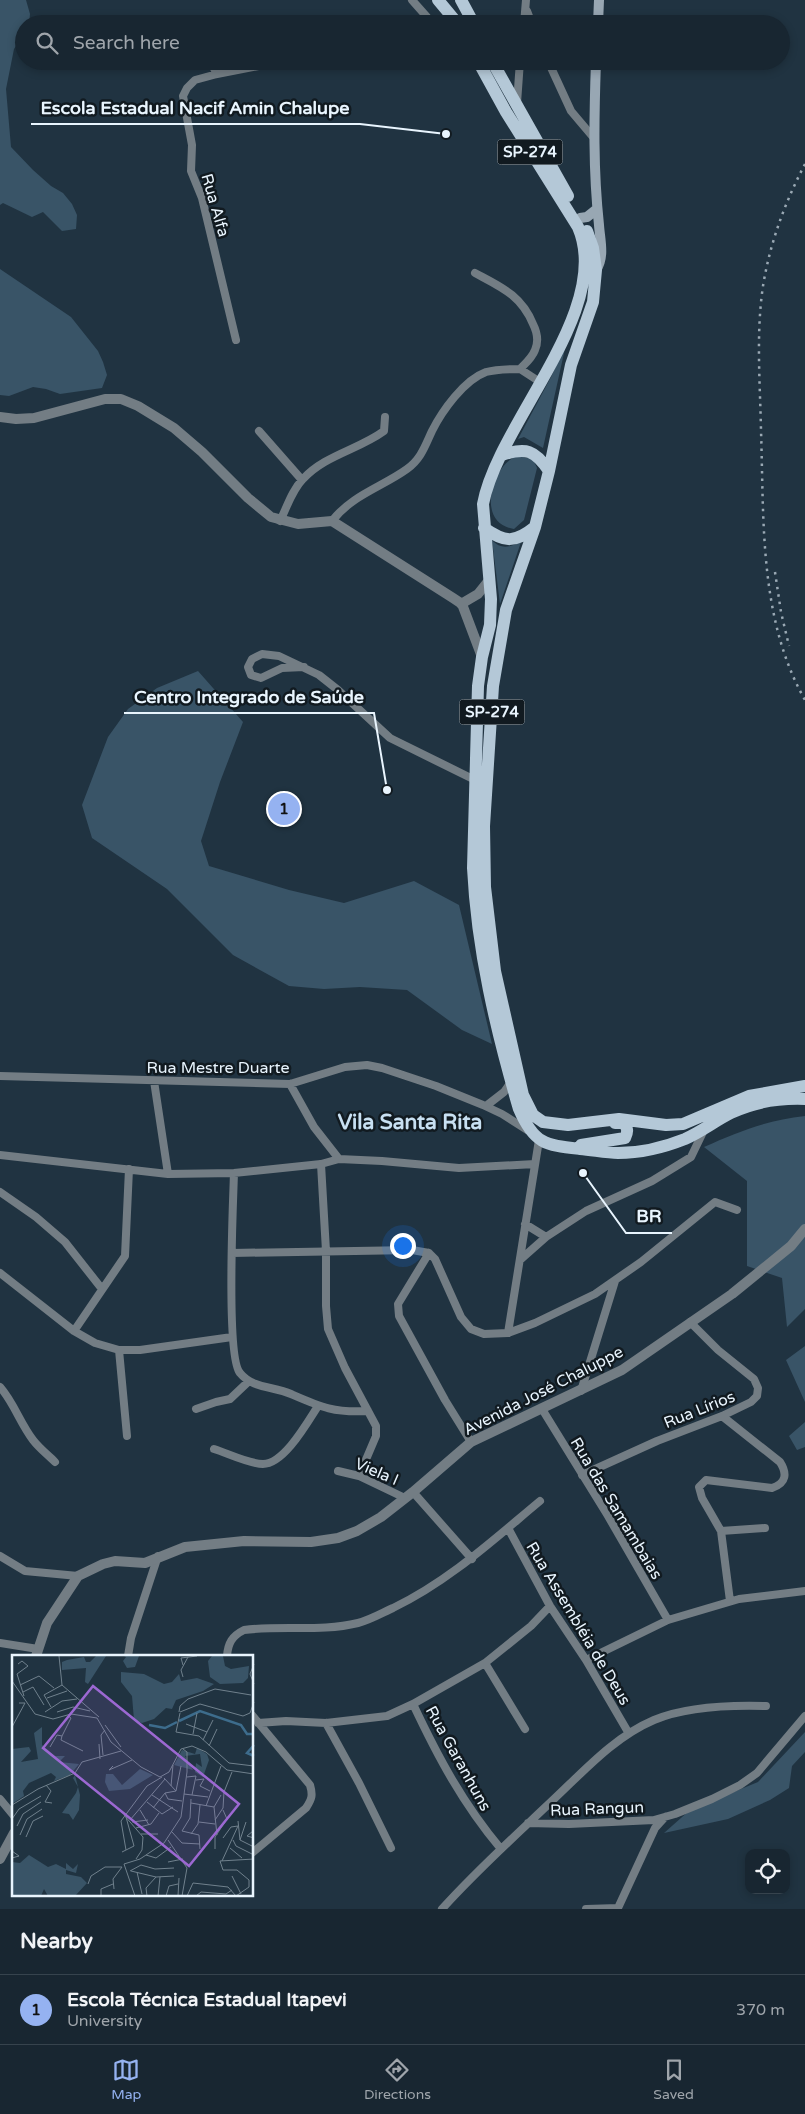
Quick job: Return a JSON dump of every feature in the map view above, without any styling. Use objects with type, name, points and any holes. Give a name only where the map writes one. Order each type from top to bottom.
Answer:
[{"type":"main road","points":[[462,0],[470,15]]},
{"type":"main road","points":[[598,15],[599,0]]},
{"type":"main road","points":[[445,2],[453,15]]},
{"type":"main road","name":"SP-274","points":[[483,70],[506,112],[578,227],[584,241],[583,284],[571,322],[547,373],[540,382],[502,455],[485,491],[483,504],[491,599],[490,626],[482,657],[478,686],[477,781],[473,868],[477,931],[485,975],[511,1082],[519,1109],[536,1137]]},
{"type":"main road","name":"SP-274","points":[[497,70],[580,218],[591,241],[596,270],[593,302],[572,365],[535,527],[506,610],[493,686],[484,826],[484,887],[495,971],[524,1095],[533,1115],[543,1122],[568,1125],[619,1119],[666,1125],[683,1124],[749,1096],[805,1086]]},
{"type":"main road","points":[[596,70],[593,137],[594,188],[602,248],[599,265],[596,270]]},
{"type":"main road","points":[[580,218],[587,217],[597,209]]},
{"type":"main road","points":[[502,455],[520,450],[534,453],[549,471]]},
{"type":"main road","points":[[484,528],[502,539],[515,539],[523,536],[535,527]]},
{"type":"main road","points":[[536,1137],[572,1148],[618,1153],[646,1150],[676,1142],[705,1129],[732,1113],[759,1102],[789,1098],[805,1099]]},
{"type":"main road","points":[[572,1148],[589,1143],[620,1140],[625,1138],[628,1133],[627,1127],[622,1122],[595,1124],[589,1122]]},
{"type":"street","points":[[412,0],[425,15]]},
{"type":"street","points":[[526,0],[529,15]]},
{"type":"street","points":[[526,15],[527,9]]},
{"type":"street","points":[[215,70],[217,74]]},
{"type":"street","name":"Rua Alfa","points":[[236,340],[202,198],[191,171],[192,145],[183,96],[187,88],[195,80],[238,70]]},
{"type":"street","points":[[516,105],[519,70]]},
{"type":"street","points":[[552,70],[571,111],[593,137]]},
{"type":"street","points":[[475,273],[505,289],[522,302],[530,316],[538,342],[532,356],[520,369]]},
{"type":"street","points":[[332,521],[351,501],[407,469],[419,459],[441,415],[451,401],[473,380],[485,372],[520,369],[540,382]]},
{"type":"street","points":[[0,417],[16,419],[34,418],[105,399],[121,399],[138,406],[174,428],[202,452],[260,510],[271,518],[298,524],[332,521],[359,536],[461,604],[472,626],[482,657]]},
{"type":"street","points":[[280,521],[302,480],[330,458],[384,431],[385,417]]},
{"type":"street","points":[[259,431],[302,480]]},
{"type":"street","points":[[461,604],[478,594],[490,579]]},
{"type":"street","points":[[304,667],[282,668],[261,678],[251,675],[248,667],[252,659],[262,654],[279,656],[304,667],[319,675],[338,690],[390,738],[477,781]]},
{"type":"street","name":"Rua Mestre Duarte","points":[[0,1076],[290,1084],[345,1066],[367,1065],[427,1083],[486,1106],[507,1116],[536,1137]]},
{"type":"street","points":[[154,1081],[168,1174]]},
{"type":"street","points":[[486,1106],[504,1092],[511,1082]]},
{"type":"street","points":[[290,1084],[314,1127],[339,1159]]},
{"type":"street","points":[[520,1260],[546,1237],[586,1211],[652,1181],[691,1156],[705,1129]]},
{"type":"street","points":[[508,1332],[535,1164],[536,1137]]},
{"type":"street","points":[[0,1155],[168,1174],[234,1173],[321,1164],[339,1159],[460,1168],[535,1164]]},
{"type":"street","points":[[321,1164],[328,1328],[345,1368],[376,1426],[376,1436],[359,1476]]},
{"type":"street","points":[[74,1331],[125,1256],[129,1169]]},
{"type":"street","points":[[234,1173],[232,1337],[236,1368],[249,1381],[290,1393],[318,1406],[339,1411],[368,1411]]},
{"type":"street","points":[[0,1192],[36,1217],[65,1242],[102,1289]]},
{"type":"street","points":[[232,1253],[412,1250],[429,1253],[435,1259],[461,1318],[471,1329],[484,1334],[508,1332],[535,1323],[595,1294],[615,1281],[715,1202],[737,1210]]},
{"type":"street","points":[[525,1224],[546,1237]]},
{"type":"street","name":"Avenida José Chaluppe","points":[[78,1576],[103,1564],[115,1561],[145,1563],[158,1556],[185,1547],[244,1541],[311,1542],[338,1538],[357,1531],[381,1517],[471,1442],[622,1370],[732,1294],[791,1246],[805,1229]]},
{"type":"street","points":[[429,1253],[398,1304],[398,1316],[471,1442]]},
{"type":"street","points":[[0,1273],[74,1331],[95,1343],[119,1350],[140,1350],[232,1337]]},
{"type":"street","points":[[581,1390],[615,1281]]},
{"type":"street","name":"Rua Lírios","points":[[582,1475],[657,1441],[722,1416],[751,1402],[757,1396],[758,1388],[754,1379],[718,1350],[690,1322]]},
{"type":"street","points":[[119,1350],[127,1436]]},
{"type":"street","points":[[196,1409],[230,1399],[249,1381]]},
{"type":"street","points":[[0,1387],[11,1400],[17,1414],[34,1441],[56,1462]]},
{"type":"street","points":[[214,1449],[262,1464],[273,1462],[294,1441],[318,1406]]},
{"type":"street","name":"Rua das Samambaias","points":[[542,1409],[668,1620]]},
{"type":"street","points":[[722,1416],[780,1462],[785,1470],[785,1480],[780,1486],[772,1488],[706,1480],[700,1487],[699,1492],[722,1531],[730,1601]]},
{"type":"street","name":"Viela I","points":[[338,1471],[359,1476],[405,1498]]},
{"type":"street","points":[[413,1492],[472,1559]]},
{"type":"street","points":[[227,1655],[228,1646],[234,1635],[244,1630],[335,1626],[358,1623],[382,1614],[435,1586],[472,1559],[540,1501]]},
{"type":"street","name":"Rua Assembléia de Deus","points":[[508,1528],[550,1606],[586,1660],[628,1732]]},
{"type":"street","points":[[722,1531],[765,1528]]},
{"type":"street","points":[[0,1556],[25,1571],[78,1576],[47,1623],[37,1653],[0,1643]]},
{"type":"street","points":[[128,1655],[131,1638],[158,1556]]},
{"type":"street","points":[[586,1660],[668,1620],[730,1601],[805,1591]]},
{"type":"street","points":[[258,1723],[286,1721],[326,1723],[380,1717],[413,1704],[485,1663],[531,1626],[550,1606]]},
{"type":"street","points":[[485,1663],[525,1729]]},
{"type":"street","name":"Rua Garanhuns","points":[[413,1704],[460,1796],[501,1849]]},
{"type":"street","points":[[442,1909],[528,1823],[628,1732],[656,1719],[685,1712],[717,1708],[766,1706]]},
{"type":"street","name":"Rua Rangun","points":[[528,1823],[569,1824],[654,1820],[712,1799],[751,1777],[805,1716]]},
{"type":"street","points":[[254,1718],[310,1785],[312,1793],[311,1800],[306,1808],[254,1851]]},
{"type":"street","points":[[326,1723],[359,1783],[391,1848]]},
{"type":"street","points":[[0,1799],[12,1814]]},
{"type":"street","points":[[586,1909],[618,1908],[655,1828],[665,1816]]},
{"type":"street","points":[[0,1859],[12,1837]]},
{"type":"shaded area","points":[[0,0],[26,0],[30,15],[15,15],[15,48],[6,89],[11,147],[51,186],[63,193],[72,204],[77,215],[76,229],[62,231],[43,212],[32,217],[3,203],[0,205]]},
{"type":"shaded area","points":[[0,269],[71,317],[98,351],[103,362],[107,375],[102,388],[60,394],[33,387],[9,396],[0,395]]},
{"type":"shaded area","points":[[566,344],[543,448],[524,437],[518,439]]},
{"type":"shaded area","points":[[517,456],[533,459],[537,468],[524,520],[514,529],[502,524],[494,516],[491,505],[495,481],[508,461]]},
{"type":"shaded area","points":[[492,540],[506,547],[521,542],[500,604]]},
{"type":"shaded area","points":[[198,671],[243,722],[220,782],[201,841],[209,866],[289,890],[344,903],[414,881],[459,905],[492,1044],[462,1030],[407,990],[360,987],[324,989],[289,986],[233,955],[167,889],[92,838],[82,805],[108,737],[128,709],[157,688]]},
{"type":"shaded area","points":[[805,1116],[805,1309],[787,1327],[782,1278],[747,1266],[747,1181],[704,1147],[753,1127],[778,1120]]},
{"type":"shaded area","points":[[805,1346],[805,1402],[786,1360]]},
{"type":"shaded area","points":[[805,1422],[805,1447],[797,1450],[789,1436]]},
{"type":"shaded area","points":[[805,1732],[805,1752],[792,1766],[789,1788],[770,1800],[728,1819],[664,1833],[690,1810],[758,1782]]},
{"type":"railway","points":[[805,164],[785,208],[770,254],[761,304],[759,358],[764,534],[767,569],[779,636],[790,669],[805,700]]},
{"type":"railway","points":[[775,572],[781,612],[789,646]]},
{"type":"place","name":"Escola Estadual Nacif Amin Chalupe","points":[[446,134]]},
{"type":"place","name":"Centro Integrado de Saúde","points":[[387,790]]},
{"type":"place","name":"Escola Técnica Estadual Itapevi","points":[[284,809]]},
{"type":"place","name":"BR","points":[[583,1173]]},
{"type":"district","name":"Vila Santa Rita","points":[[410,1122]]}]
